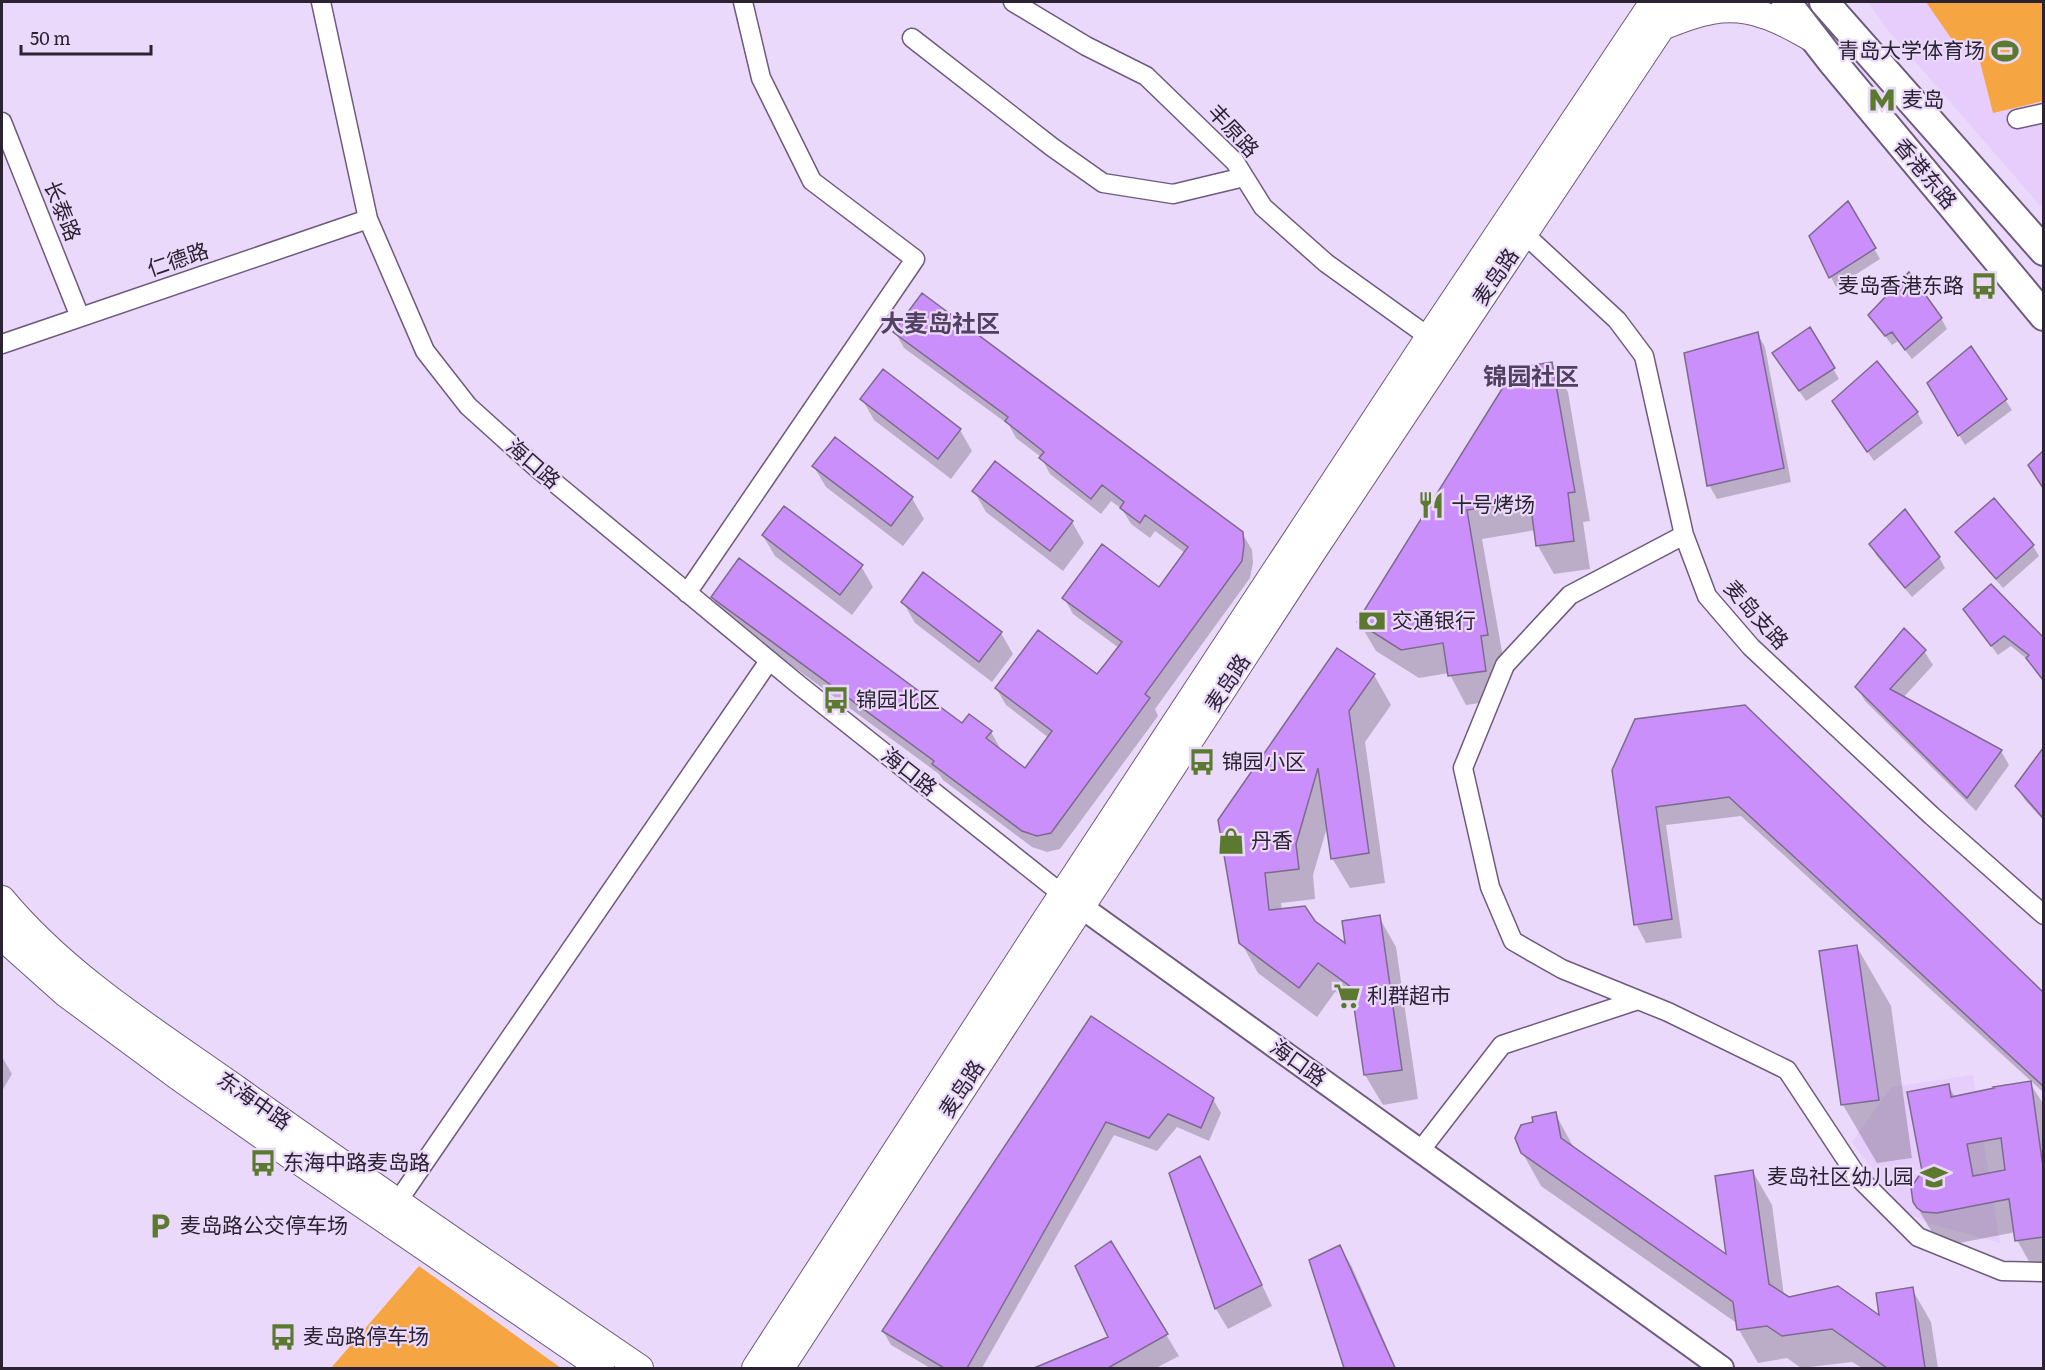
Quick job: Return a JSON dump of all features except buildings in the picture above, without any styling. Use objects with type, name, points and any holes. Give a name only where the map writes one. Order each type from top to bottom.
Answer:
[{"type":"main road","name":"麦岛路","points":[[755,1368],[1072,900],[1320,540],[1515,229],[1652,2]]},
{"type":"main road","name":"麦岛路","points":[[781,1368],[1072,900],[1429,337],[1515,229],[1682,2]]},
{"type":"main road","name":"香港东路","points":[[1786,2],[2043,316]]},
{"type":"main road","name":"香港东路","points":[[1824,2],[2043,251]]},
{"type":"main road","points":[[1844,2],[1864,46]]},
{"type":"main road","points":[[1662,27],[1692,14],[1719,10],[1746,10],[1764,15],[1815,40]]},
{"type":"main road","name":"东海中路","points":[[2,899],[24,926],[83,980],[639,1368]]},
{"type":"main road","name":"东海中路","points":[[2,933],[10,944],[66,994],[177,1076],[601,1368]]},
{"type":"street","name":"海口路","points":[[321,2],[368,219],[425,351],[468,406],[538,469],[769,661],[1072,900],[1722,1368]]},
{"type":"street","points":[[687,593],[915,259],[812,181],[761,78],[743,2]]},
{"type":"street","name":"丰原路","points":[[1013,2],[1086,46],[1146,76],[1235,162],[1263,207],[1326,263],[1429,337]]},
{"type":"street","points":[[912,38],[1102,183],[1173,194],[1244,177]]},
{"type":"street","points":[[2017,119],[2043,113]]},
{"type":"street","name":"长泰路","points":[[2,122],[80,317]]},
{"type":"street","name":"仁德路","points":[[2,344],[368,219]]},
{"type":"street","name":"麦岛支路","points":[[1515,229],[1617,320],[1644,356],[1684,535],[1707,596],[1751,647],[2043,915]]},
{"type":"street","points":[[1684,535],[1570,595],[1504,664],[1463,768],[1490,887],[1513,941],[1562,969],[1668,1012],[1787,1070],[1857,1176],[1918,1237],[2002,1270],[2043,1272]]},
{"type":"street","points":[[398,1202],[769,661]]},
{"type":"street","points":[[1420,1150],[1502,1045],[1638,1000]]},
{"type":"shaded area","points":[[1868,2],[2043,2],[2043,209],[1887,29]]},
{"type":"shaded area","name":"青岛大学体育场","points":[[1926,2],[2043,2],[2043,101],[1993,113],[1979,58],[1955,44]]},
{"type":"shaded area","name":"麦岛社区幼儿园","points":[[1973,1075],[2000,1243],[1931,1224],[1905,1212],[1852,1142],[1891,1087]]},
{"type":"shaded area","points":[[419,1266],[561,1368],[331,1368]]},
{"type":"place","name":"青岛大学体育场","points":[[2005,51]]},
{"type":"place","name":"麦岛","points":[[1882,100]]},
{"type":"place","name":"麦岛香港东路","points":[[1984,286]]},
{"type":"place","name":"十号烤场","points":[[1431,505]]},
{"type":"place","name":"交通银行","points":[[1372,621]]},
{"type":"place","name":"锦园北区","points":[[836,700]]},
{"type":"place","name":"锦园小区","points":[[1202,762]]},
{"type":"place","name":"丹香","points":[[1231,841]]},
{"type":"place","name":"利群超市","points":[[1347,996]]},
{"type":"place","name":"东海中路麦岛路","points":[[263,1163]]},
{"type":"place","name":"麦岛社区幼儿园","points":[[1934,1177]]},
{"type":"place","name":"麦岛路公交停车场","points":[[160,1226]]},
{"type":"place","name":"麦岛路停车场","points":[[283,1337]]},
{"type":"district","name":"大麦岛社区","points":[[940,324]]},
{"type":"district","name":"锦园社区","points":[[1531,377]]}]
